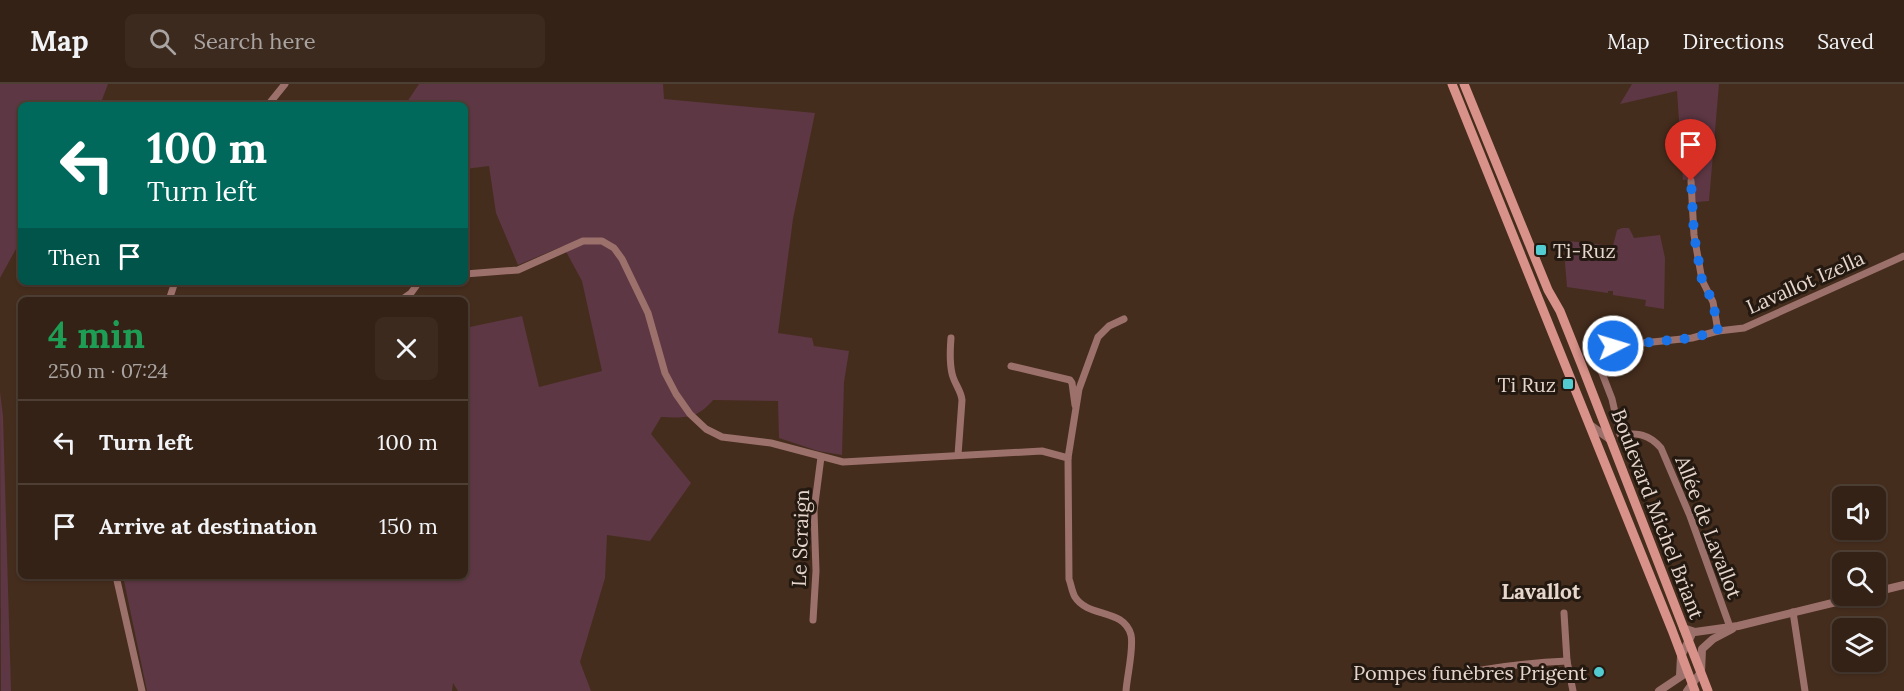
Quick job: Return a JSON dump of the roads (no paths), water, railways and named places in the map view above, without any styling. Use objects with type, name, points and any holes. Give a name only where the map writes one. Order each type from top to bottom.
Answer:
[{"type":"main road","name":"Boulevard Michel Briant","points":[[1452,84],[1682,656],[1688,685]]},
{"type":"main road","name":"Boulevard Michel Briant","points":[[1464,84],[1548,290],[1560,310],[1708,691]]},
{"type":"street","points":[[270,102],[285,84]]},
{"type":"street","points":[[1691,181],[1694,235],[1700,269],[1702,280],[1713,302],[1718,331]]},
{"type":"street","points":[[468,274],[518,270],[583,241],[602,241],[614,248],[622,259],[648,313],[665,373],[690,414],[706,429],[722,436],[771,443],[843,462],[1042,452],[1068,458]]},
{"type":"street","name":"Lavallot Izella","points":[[1620,434],[1600,368],[1603,350],[1613,346],[1692,338],[1718,331],[1744,328],[1904,256]]},
{"type":"street","points":[[405,297],[416,285]]},
{"type":"street","points":[[1124,319],[1109,326],[1098,337],[1079,388],[1068,458],[1069,579],[1076,598],[1086,607],[1118,618],[1127,625],[1131,637],[1126,691]]},
{"type":"street","points":[[951,338],[953,376],[961,391],[962,400],[958,455]]},
{"type":"street","points":[[1011,366],[1070,380],[1076,411]]},
{"type":"street","points":[[1591,388],[1606,384]]},
{"type":"street","points":[[1590,425],[1611,440],[1620,434]]},
{"type":"street","name":"Allée de Lavallot","points":[[1620,434],[1638,433],[1653,439],[1661,448],[1734,626]]},
{"type":"street","name":"Le Scraign","points":[[813,621],[816,571],[814,511],[821,457]]},
{"type":"street","points":[[117,579],[142,691]]},
{"type":"street","points":[[1886,589],[1904,585]]},
{"type":"street","points":[[1683,627],[1695,632],[1734,626],[1832,603]]},
{"type":"street","points":[[1793,612],[1806,691]]},
{"type":"street","points":[[1564,613],[1566,661],[1573,691]]},
{"type":"street","points":[[1659,691],[1688,685],[1701,672],[1702,649],[1734,626]]},
{"type":"street","points":[[1682,656],[1688,640],[1695,632]]},
{"type":"street","points":[[1444,678],[1538,662],[1566,661]]},
{"type":"place","name":"Ti-Ruz","points":[[1541,250]]},
{"type":"place","name":"Ti Ruz","points":[[1568,384]]},
{"type":"place","name":"Pompes funèbres Prigent","points":[[1599,672]]},
{"type":"district","name":"Lavallot","points":[[1541,591]]}]
